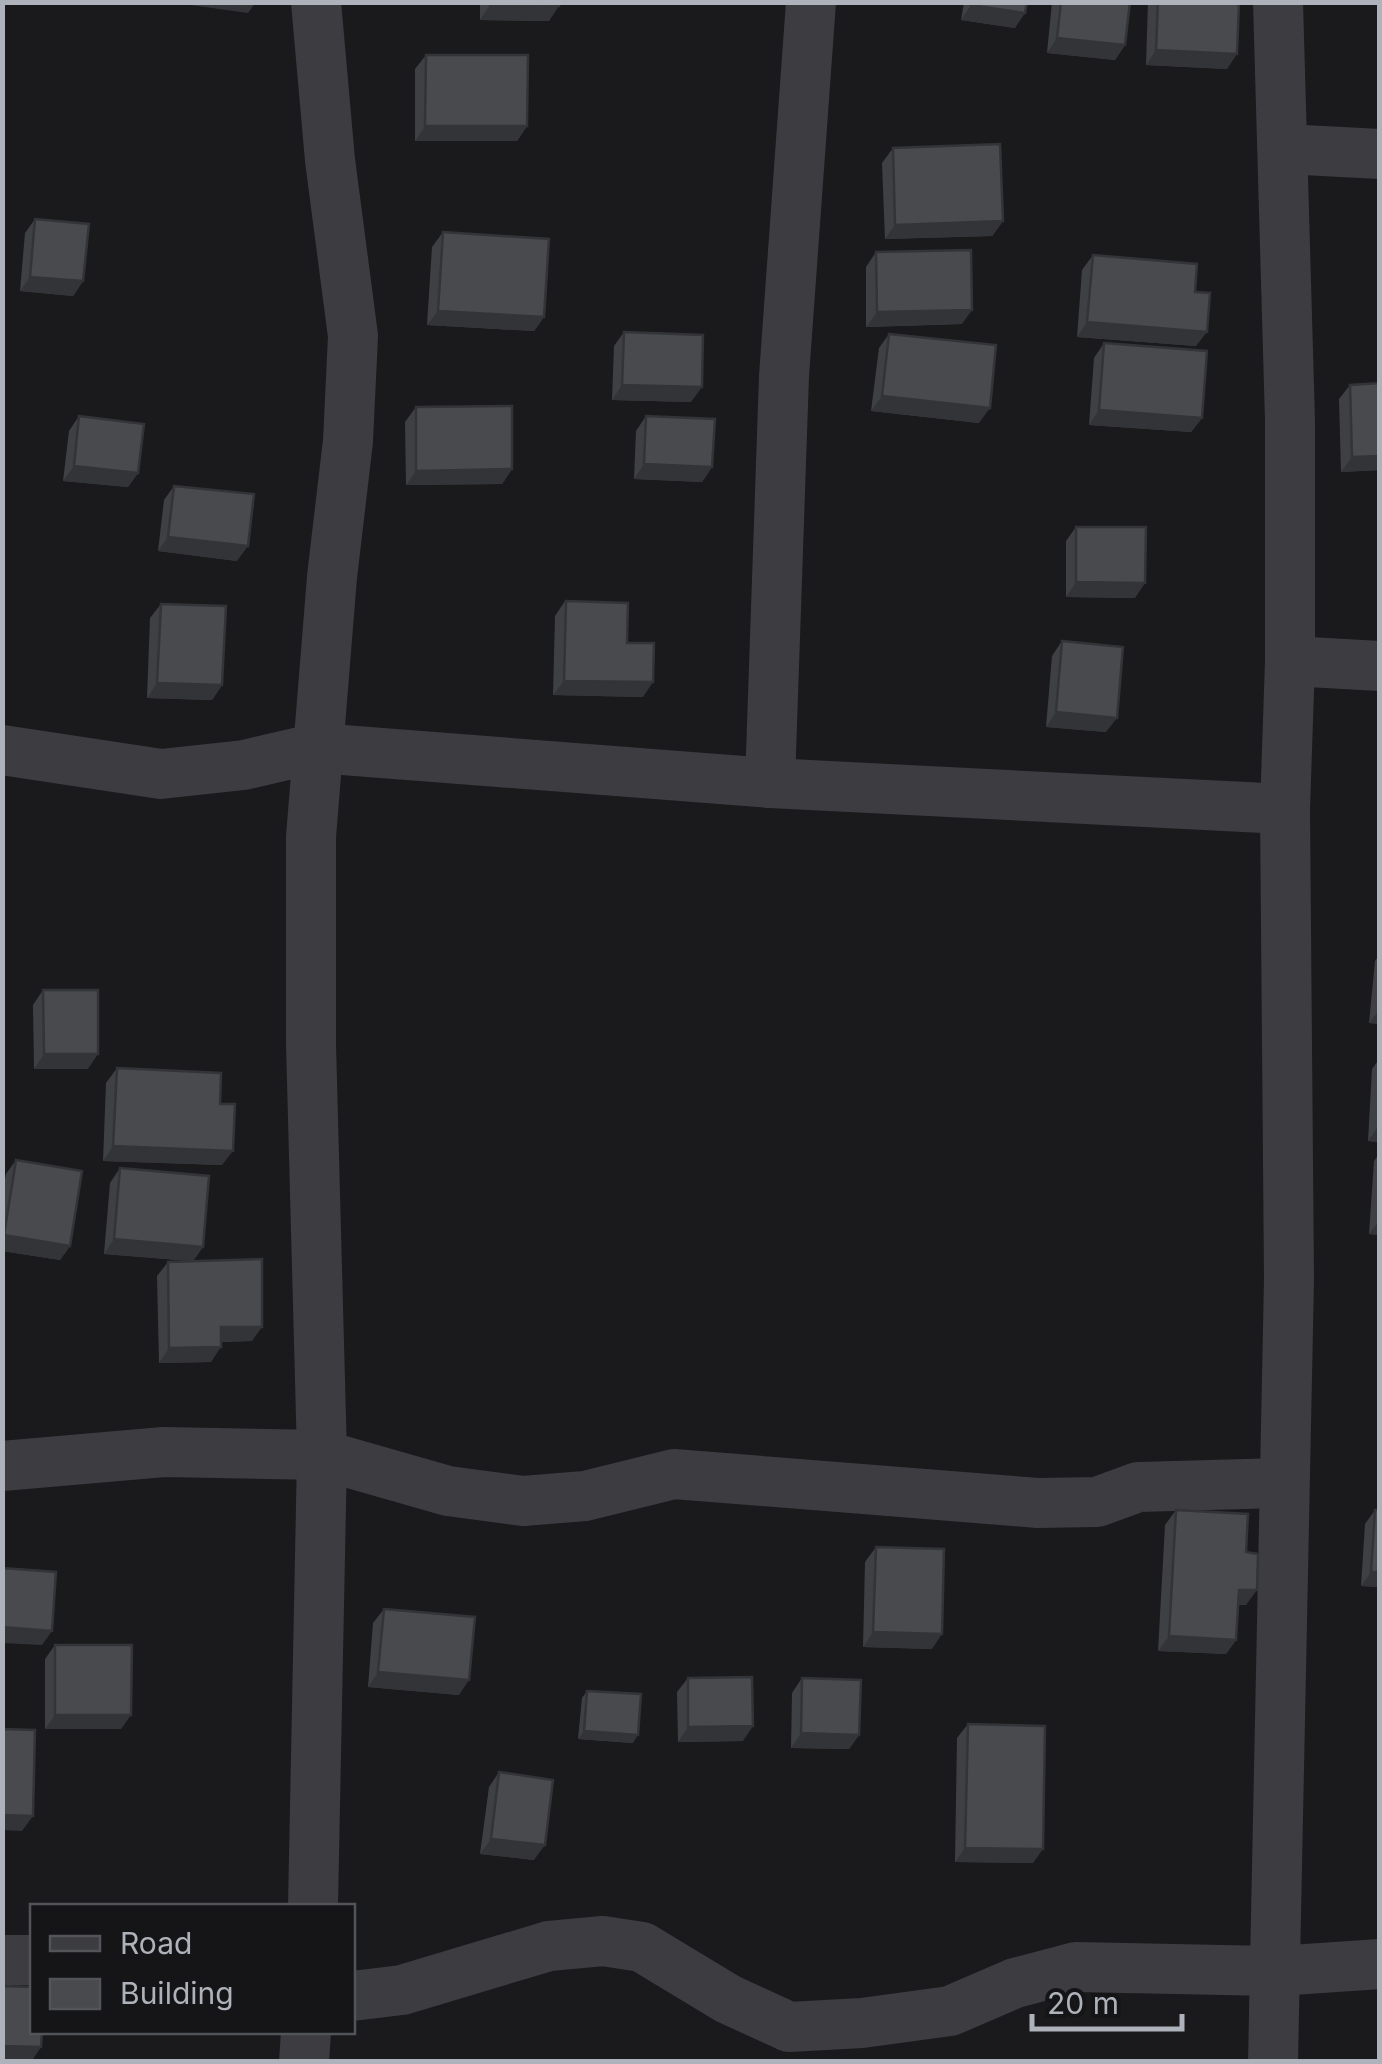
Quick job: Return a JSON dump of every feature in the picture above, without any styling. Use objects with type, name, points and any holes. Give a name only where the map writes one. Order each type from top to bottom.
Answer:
[{"type":"street","points":[[313,1904],[322,1455],[311,1044],[311,837],[348,441],[353,336],[330,160],[316,2]]},
{"type":"street","points":[[770,782],[784,376],[811,2]]},
{"type":"street","points":[[1273,2062],[1289,1279],[1285,809],[1290,661],[1284,148],[1278,2]]},
{"type":"street","points":[[1284,148],[1380,154]]},
{"type":"street","points":[[1290,661],[1380,666]]},
{"type":"street","points":[[2,750],[161,774],[244,765],[318,748],[770,782],[1285,809]]},
{"type":"street","points":[[2,1466],[164,1452],[322,1455],[448,1491],[523,1502],[586,1496],[674,1474],[1038,1503],[1097,1502],[1138,1487],[1282,1483]]},
{"type":"street","points":[[355,1996],[402,1990],[550,1946],[603,1941],[642,1947],[728,2000],[788,2044],[862,2024],[950,2011],[1016,1984],[1076,1966],[1277,1971],[1380,1964]]},
{"type":"street","points":[[2,1960],[30,1960]]},
{"type":"street","points":[[304,2062],[306,2034]]},
{"type":"building","points":[[559,2],[559,6],[490,5]]},
{"type":"building","points":[[1027,2],[1025,13],[971,5]]},
{"type":"building","points":[[1061,2],[1130,2],[1125,45],[1057,38]]},
{"type":"building","points":[[1158,2],[1239,2],[1237,54],[1156,50]]},
{"type":"building","points":[[426,55],[528,55],[527,126],[425,126]]},
{"type":"building","points":[[1000,144],[1003,221],[895,225],[893,148]]},
{"type":"building","points":[[35,219],[89,224],[83,281],[30,277]]},
{"type":"building","points":[[443,232],[549,239],[544,317],[438,311]]},
{"type":"building","points":[[971,250],[972,310],[877,312],[876,252]]},
{"type":"building","points":[[1093,255],[1197,264],[1195,292],[1210,293],[1207,332],[1087,322]]},
{"type":"building","points":[[624,332],[703,335],[702,387],[622,385]]},
{"type":"building","points":[[889,334],[996,345],[990,408],[882,396]]},
{"type":"building","points":[[1104,343],[1207,351],[1202,418],[1099,410]]},
{"type":"building","points":[[1380,383],[1380,456],[1352,457],[1350,385]]},
{"type":"building","points":[[512,406],[512,469],[416,471],[416,407]]},
{"type":"building","points":[[79,416],[144,424],[138,473],[74,466]]},
{"type":"building","points":[[646,416],[715,419],[712,467],[644,464]]},
{"type":"building","points":[[174,486],[254,494],[248,546],[168,537]]},
{"type":"building","points":[[1076,527],[1146,527],[1145,583],[1076,582]]},
{"type":"building","points":[[566,601],[628,603],[627,643],[654,643],[653,682],[564,681]]},
{"type":"building","points":[[161,604],[226,606],[222,685],[157,683]]},
{"type":"building","points":[[1062,641],[1123,647],[1117,718],[1056,712]]},
{"type":"building","points":[[43,990],[98,990],[98,1054],[44,1054]]},
{"type":"building","points":[[117,1068],[221,1073],[220,1104],[235,1104],[233,1151],[113,1146]]},
{"type":"building","points":[[16,1160],[82,1171],[70,1246],[4,1235]]},
{"type":"building","points":[[120,1168],[209,1176],[203,1247],[114,1239]]},
{"type":"building","points":[[262,1259],[262,1327],[221,1327],[221,1347],[169,1348],[168,1262]]},
{"type":"building","points":[[1176,1510],[1248,1514],[1246,1552],[1258,1554],[1257,1590],[1239,1590],[1236,1640],[1169,1636]]},
{"type":"building","points":[[1375,1510],[1380,1510],[1380,1572],[1371,1572]]},
{"type":"building","points":[[876,1547],[944,1549],[942,1634],[873,1632]]},
{"type":"building","points":[[2,1568],[56,1572],[52,1631],[2,1627]]},
{"type":"building","points":[[384,1609],[475,1617],[469,1680],[378,1672]]},
{"type":"building","points":[[55,1645],[132,1645],[131,1715],[55,1715]]},
{"type":"building","points":[[752,1677],[753,1726],[688,1727],[688,1678]]},
{"type":"building","points":[[802,1678],[861,1680],[859,1735],[801,1733]]},
{"type":"building","points":[[587,1691],[641,1694],[638,1735],[584,1731]]},
{"type":"building","points":[[968,1724],[1045,1726],[1043,1849],[965,1848]]},
{"type":"building","points":[[2,1729],[35,1730],[33,1816],[2,1815]]},
{"type":"building","points":[[499,1772],[553,1780],[545,1845],[491,1839]]},
{"type":"building","points":[[2,1986],[30,1987],[30,2034],[42,2034],[41,2047],[2,2046]]}]
